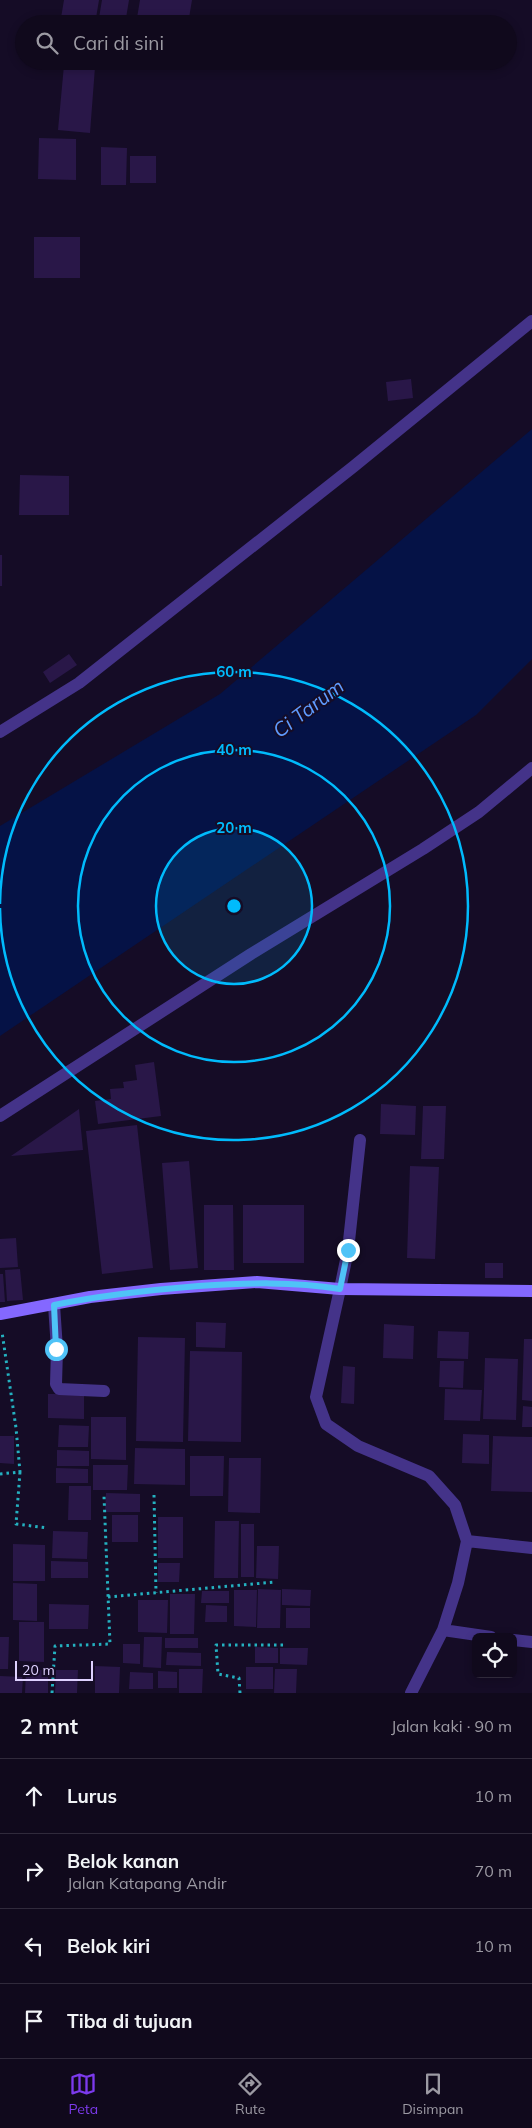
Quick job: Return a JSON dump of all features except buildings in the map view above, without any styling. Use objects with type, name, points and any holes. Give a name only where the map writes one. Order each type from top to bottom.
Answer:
[{"type":"street","points":[[0,732],[79,683],[353,466],[532,320]]},
{"type":"street","points":[[0,1116],[250,954],[297,927],[479,812],[532,768]]},
{"type":"street","points":[[360,1140],[348,1250],[334,1288],[316,1397],[326,1424],[358,1446],[429,1476],[455,1505],[467,1541],[458,1583],[443,1630],[410,1693]]},
{"type":"street","points":[[1,1320],[90,1297],[257,1282],[334,1288],[532,1291]]},
{"type":"street","points":[[54,1305],[56,1384],[59,1389],[104,1391]]},
{"type":"street","points":[[467,1541],[532,1548]]},
{"type":"street","points":[[443,1630],[472,1634]]},
{"type":"street","points":[[517,1640],[532,1642]]},
{"type":"path","points":[[1,1320],[20,1472],[16,1524],[48,1528]]},
{"type":"path","points":[[0,1474],[20,1472]]},
{"type":"path","points":[[154,1495],[156,1593]]},
{"type":"path","points":[[52,1693],[55,1646],[110,1644],[104,1496]]},
{"type":"path","points":[[108,1597],[275,1582]]},
{"type":"path","points":[[240,1693],[239,1678],[218,1674],[216,1645],[286,1645]]},
{"type":"water","name":"Ci Tarum","points":[[532,429],[532,659],[476,715],[0,1036],[0,826],[220,694]]},
{"type":"route","points":[[56,1349],[54,1305],[90,1297],[161,1289],[257,1282],[340,1289],[348,1250]]}]
